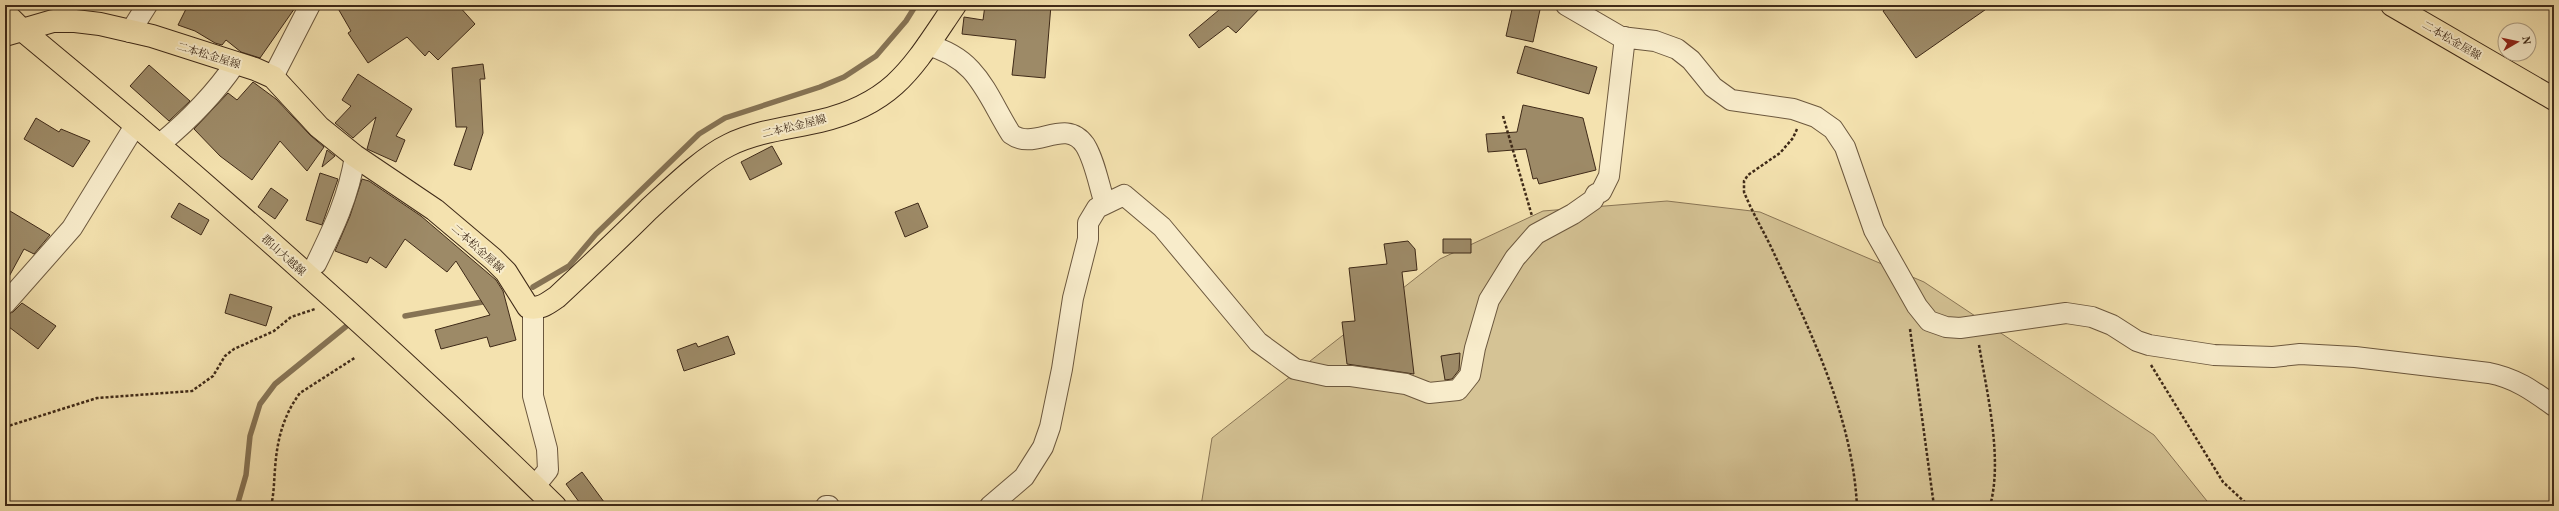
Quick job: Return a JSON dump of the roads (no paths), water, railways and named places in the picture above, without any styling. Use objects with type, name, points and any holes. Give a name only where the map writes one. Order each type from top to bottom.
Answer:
[{"type":"main road","name":"二本松金屋線","points":[[13,32],[53,21],[76,21],[152,36],[235,64],[255,68],[273,78],[310,118],[355,156],[435,210],[483,250],[506,272],[528,307],[533,308],[543,306],[557,297],[677,183],[729,145],[777,129],[820,121],[869,104],[907,74],[955,5]]},
{"type":"main road","name":"二本松金屋線","points":[[2392,5],[2554,99]]},
{"type":"main road","name":"郡山大越線","points":[[5,13],[13,32],[136,124],[160,144],[331,297],[555,506]]},
{"type":"street","points":[[130,32],[147,5]]},
{"type":"street","points":[[273,78],[310,5]]},
{"type":"street","points":[[1566,5],[1617,35],[1655,41],[1677,49],[1691,60],[1713,87],[1731,100],[1803,112],[1825,122],[1841,140],[1872,224],[1924,318],[1946,327],[1976,327],[2056,313],[2076,314],[2112,325],[2142,343],[2214,355],[2273,357],[2300,354],[2355,357],[2506,376],[2523,384],[2554,406]]},
{"type":"street","points":[[990,506],[1024,477],[1043,447],[1050,427],[1062,368],[1073,298],[1088,240],[1088,223],[1093,212],[1105,204],[1124,195],[1142,208],[1162,226],[1258,342],[1295,369],[1327,376],[1351,376],[1406,384],[1429,393],[1458,390],[1470,375],[1475,348],[1489,300],[1515,258],[1536,234],[1574,214],[1593,200],[1596,194],[1601,192],[1609,176],[1625,37]]},
{"type":"street","points":[[927,45],[947,50],[962,60],[983,84],[1011,134],[1018,140],[1035,140],[1055,133],[1071,134],[1077,137],[1085,145],[1105,204]]},
{"type":"street","points":[[160,144],[202,106],[218,89],[235,64]]},
{"type":"street","points":[[5,304],[72,228],[136,124]]},
{"type":"street","points":[[316,264],[338,218],[351,181],[355,156]]},
{"type":"street","points":[[533,308],[533,396],[547,449],[548,470],[535,486]]},
{"type":"waterway","points":[[533,287],[569,266],[596,234],[699,134],[725,118],[820,87],[844,77],[876,56],[906,21],[916,5]]},
{"type":"waterway","points":[[405,316],[488,301]]},
{"type":"waterway","points":[[237,506],[246,475],[250,436],[260,404],[275,384],[349,324]]}]
